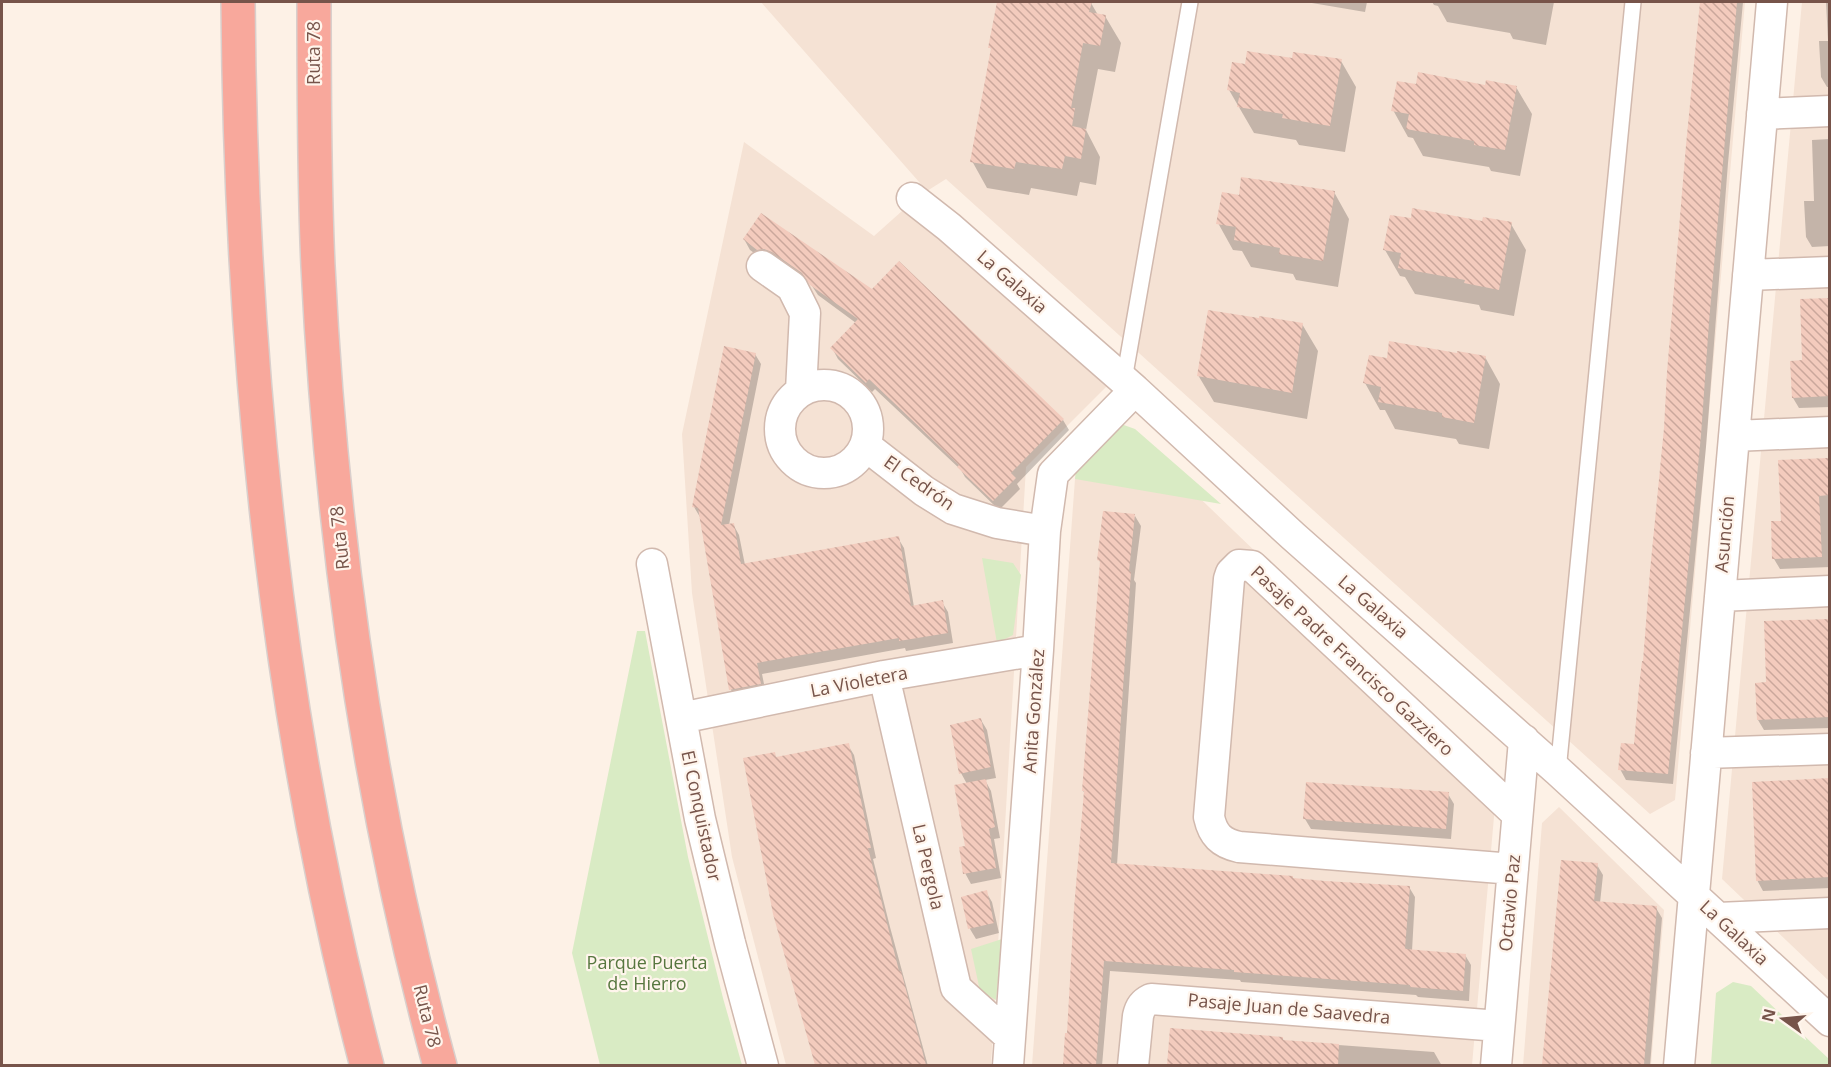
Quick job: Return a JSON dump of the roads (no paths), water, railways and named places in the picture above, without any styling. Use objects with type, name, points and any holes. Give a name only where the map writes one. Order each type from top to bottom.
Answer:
[{"type":"highway","points":[[238,2],[241,149],[252,372],[273,578],[295,727],[317,852],[343,976],[367,1065]]},
{"type":"highway","name":"Ruta 78","points":[[314,2],[314,158],[318,266],[333,472],[346,591],[363,707],[401,911],[440,1065]]},
{"type":"street","name":"Asunción","points":[[1679,1065],[1772,2]]},
{"type":"street","points":[[1762,114],[1830,111]]},
{"type":"street","name":"La Galaxia","points":[[912,198],[949,227],[1130,385],[1293,536],[1524,740],[1830,1021]]},
{"type":"street","points":[[762,266],[792,287],[805,313],[801,391]]},
{"type":"street","points":[[1748,275],[1830,272]]},
{"type":"street","points":[[814,385],[830,385],[844,389],[856,398],[865,411],[868,435],[866,446],[849,466],[835,472],[809,471],[796,463],[785,451],[780,430],[782,414],[789,401],[801,391],[814,385]]},
{"type":"street","name":"Anita González","points":[[1009,1051],[1045,531],[1053,474],[1130,385]]},
{"type":"street","points":[[1734,436],[1830,432]]},
{"type":"street","name":"El Cedrón","points":[[866,446],[924,491],[953,509],[997,523],[1045,531]]},
{"type":"street","name":"El Conquistador","points":[[652,564],[700,819],[763,1065]]},
{"type":"street","name":"Pasaje Padre Francisco Gazziero","points":[[1513,868],[1239,848],[1228,845],[1218,838],[1211,828],[1209,817],[1229,579],[1234,568],[1246,564],[1252,566],[1517,814]]},
{"type":"street","points":[[1720,596],[1830,591]]},
{"type":"street","name":"La Violetera","points":[[681,718],[884,676],[1038,650]]},
{"type":"street","name":"La Pergola","points":[[884,676],[956,988],[1009,1051]]},
{"type":"street","name":"Octavio Paz","points":[[1496,1065],[1524,740]]},
{"type":"street","points":[[1707,753],[1830,749]]},
{"type":"street","points":[[1718,918],[1830,913]]},
{"type":"street","name":"Pasaje Juan de Saavedra","points":[[1133,1065],[1140,1008],[1151,999],[1499,1026]]},
{"type":"lane","points":[[1130,385],[1190,2]]},
{"type":"lane","points":[[1558,771],[1633,2]]},
{"type":"park label","name":"Parque Puerta de Hierro","points":[[647,973]]}]
